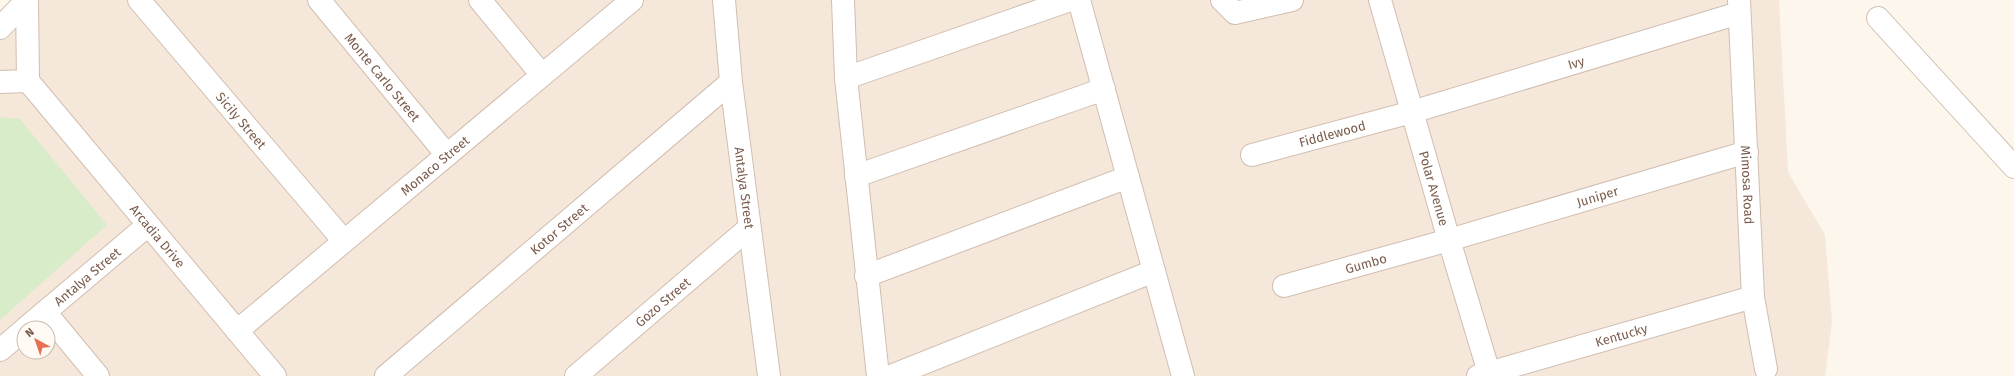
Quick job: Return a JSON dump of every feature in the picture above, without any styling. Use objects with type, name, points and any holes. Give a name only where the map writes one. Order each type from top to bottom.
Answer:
[{"type":"street","points":[[0,28],[27,0]]},
{"type":"street","points":[[0,82],[34,89],[27,0]]},
{"type":"street","name":"Sicily Street","points":[[139,0],[344,241]]},
{"type":"street","name":"Monte Carlo Street","points":[[319,0],[447,155]]},
{"type":"street","points":[[480,0],[542,75]]},
{"type":"street","name":"Monaco Street","points":[[237,331],[632,0]]},
{"type":"street","name":"Antalya Street","points":[[724,0],[731,82],[766,374]]},
{"type":"street","points":[[843,0],[846,78],[866,276],[878,376]]},
{"type":"street","points":[[846,78],[1070,0]]},
{"type":"street","points":[[1079,0],[1154,271],[1181,375]]},
{"type":"street","points":[[1222,0],[1235,13],[1292,0]]},
{"type":"street","name":"Polar Avenue","points":[[1380,0],[1486,375]]},
{"type":"street","name":"Ivy","points":[[1412,112],[1739,6]]},
{"type":"street","name":"Mimosa Road","points":[[1739,6],[1753,297],[1766,369]]},
{"type":"street","points":[[1878,18],[2014,167]]},
{"type":"street","name":"Kotor Street","points":[[386,376],[731,82]]},
{"type":"street","name":"Arcadia Drive","points":[[34,89],[275,376]]},
{"type":"street","points":[[856,176],[1104,89]]},
{"type":"street","name":"Fiddlewood","points":[[1252,155],[1412,112]]},
{"type":"street","name":"Juniper","points":[[1449,240],[1747,152]]},
{"type":"street","points":[[866,276],[1128,177]]},
{"type":"street","name":"Antalya Street","points":[[36,320],[148,225]]},
{"type":"street","name":"Gozo Street","points":[[576,376],[749,228]]},
{"type":"street","name":"Gumbo","points":[[1284,286],[1449,240]]},
{"type":"street","points":[[891,376],[1154,271]]},
{"type":"street","name":"Kentucky","points":[[1486,375],[1753,297]]},
{"type":"street","points":[[45,312],[98,376]]},
{"type":"street","name":"Antalya Street","points":[[0,350],[16,337]]},
{"type":"shaded area","points":[[38,0],[1779,0],[1788,172],[1825,235],[1832,321],[1825,376],[0,376],[0,38]]},
{"type":"green space","points":[[0,117],[20,119],[107,225],[0,320]]}]
